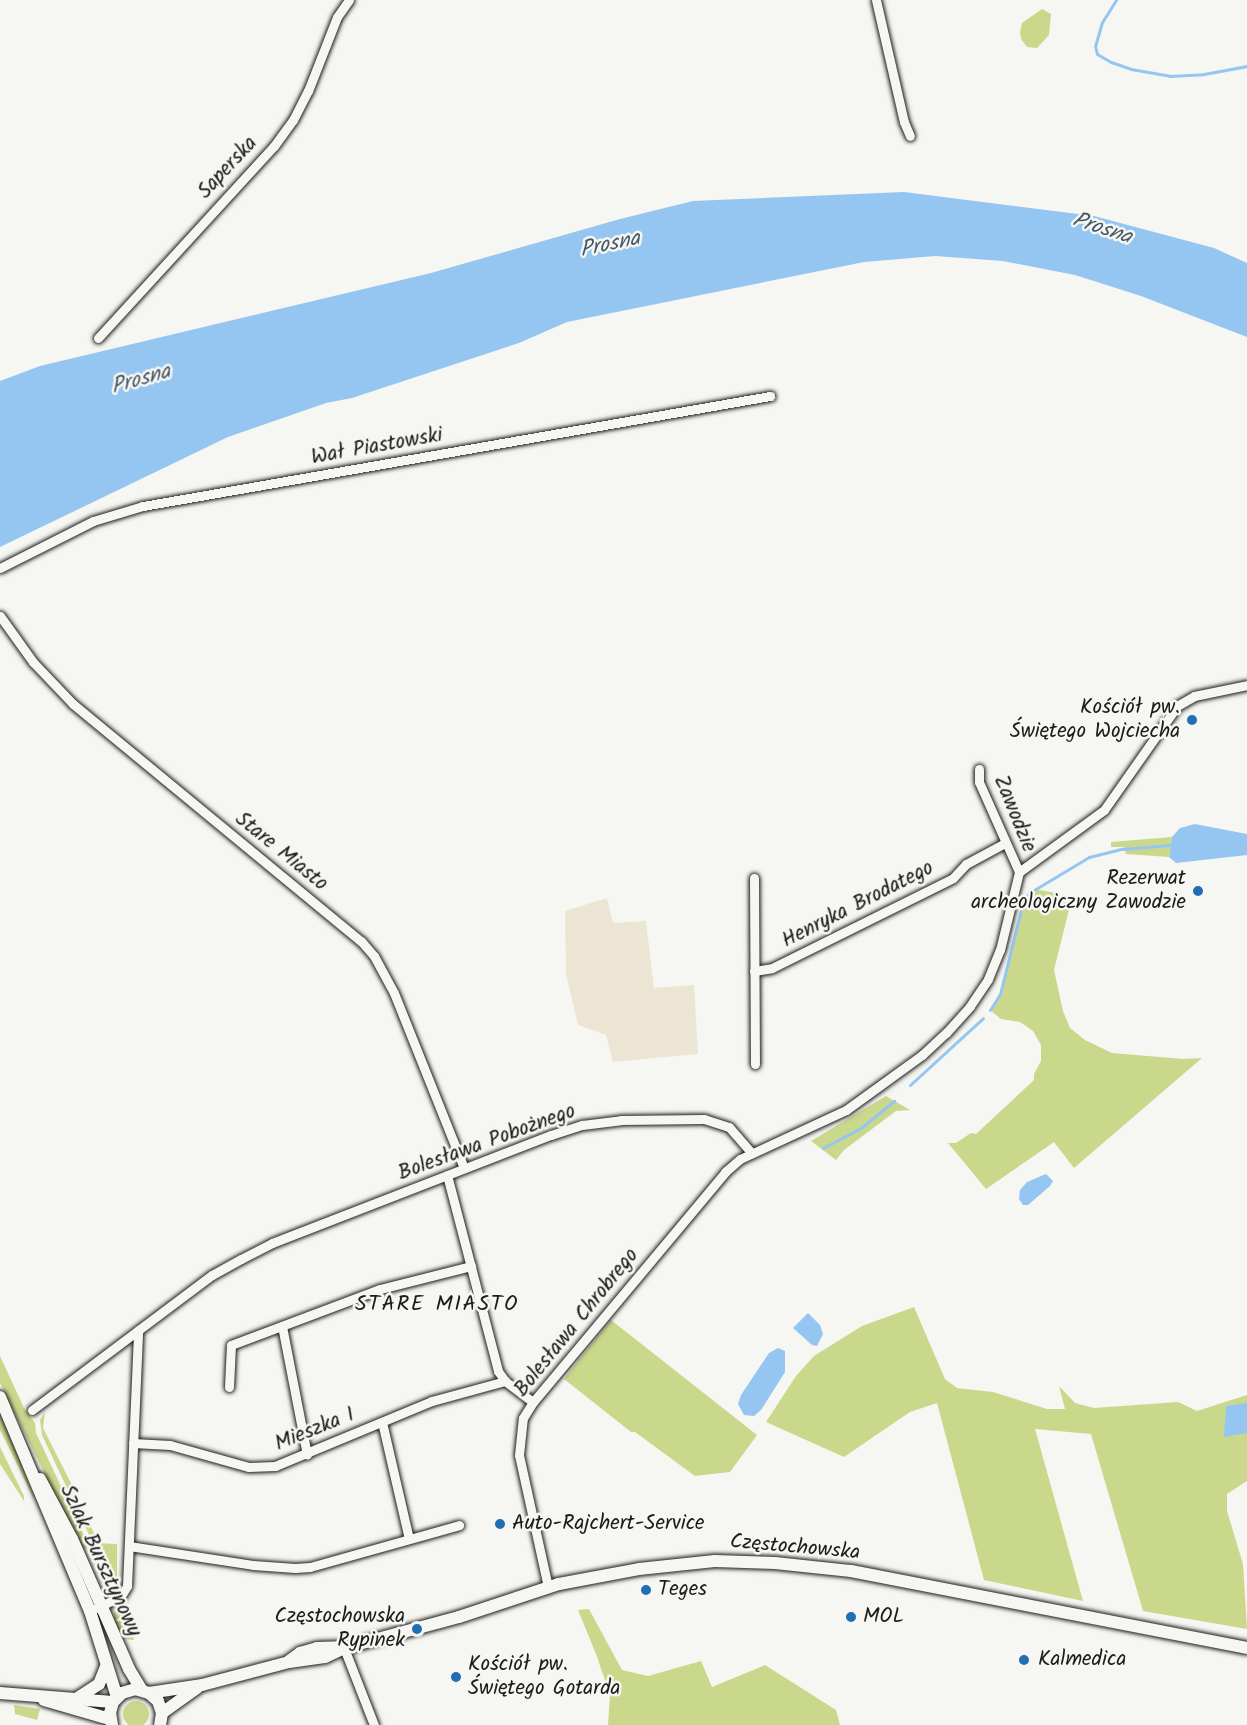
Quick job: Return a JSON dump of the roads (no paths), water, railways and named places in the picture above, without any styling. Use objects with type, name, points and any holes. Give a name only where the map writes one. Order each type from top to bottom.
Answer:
[{"type":"main road","name":"Szlak Bursztynowy","points":[[0,1397],[23,1449],[47,1515],[90,1611],[115,1699]]},
{"type":"main road","name":"Szlak Bursztynowy","points":[[23,1449],[60,1516],[129,1669],[145,1691],[158,1701],[161,1719]]},
{"type":"main road","name":"Częstochowska","points":[[115,1699],[128,1690],[145,1691],[202,1685],[289,1662],[325,1657],[344,1648],[471,1613],[548,1587],[604,1575],[693,1562],[748,1561],[811,1566],[927,1584],[1247,1648]]},
{"type":"main road","points":[[76,1699],[99,1684],[106,1667]]},
{"type":"main road","name":"Częstochowska","points":[[161,1719],[202,1685]]},
{"type":"main road","points":[[0,1693],[32,1695],[76,1699],[115,1699],[111,1722],[32,1695]]},
{"type":"street","name":"Saperska","points":[[98,338],[280,137],[308,91],[336,17],[349,0]]},
{"type":"street","points":[[876,0],[904,122],[910,136]]},
{"type":"street","name":"Wał Piastowski","points":[[0,568],[93,521],[143,506],[770,396]]},
{"type":"street","name":"Stare Miasto","points":[[0,616],[33,662],[73,704],[361,941],[374,956],[394,993],[465,1168]]},
{"type":"street","points":[[752,1153],[846,1110],[922,1055],[946,1033],[970,1006],[988,979],[1000,950],[1019,872],[1104,810],[1182,701],[1247,685]]},
{"type":"street","name":"Zawodzie","points":[[979,769],[979,782],[1019,872]]},
{"type":"street","name":"Henryka Brodatego","points":[[754,971],[772,968],[953,878],[966,864],[1005,843]]},
{"type":"street","name":"Henryka Brodatego","points":[[754,878],[755,1064]]},
{"type":"street","name":"Bolesława Pobożnego","points":[[32,1410],[212,1275],[241,1259],[272,1243],[572,1129],[621,1120],[704,1119],[729,1127],[752,1153]]},
{"type":"street","name":"Bolesława Chrobrego","points":[[548,1587],[519,1455],[523,1418],[532,1402],[726,1173],[740,1159],[752,1153]]},
{"type":"street","points":[[447,1175],[498,1371],[505,1381],[532,1402]]},
{"type":"street","points":[[229,1387],[231,1346],[380,1289],[471,1266]]},
{"type":"street","points":[[282,1326],[307,1455]]},
{"type":"street","points":[[90,1611],[121,1596],[127,1586],[138,1330]]},
{"type":"street","name":"Mieszka I","points":[[133,1443],[170,1445],[249,1467],[275,1466],[307,1455],[432,1401],[505,1381]]},
{"type":"street","points":[[382,1422],[409,1539]]},
{"type":"street","points":[[129,1546],[253,1565],[295,1568],[310,1567],[459,1525]]},
{"type":"street","points":[[344,1648],[374,1725]]},
{"type":"water","name":"Prosna","points":[[904,192],[1094,216],[1214,248],[1247,263],[1247,337],[1141,296],[1075,275],[1003,261],[935,256],[864,262],[567,322],[519,343],[352,398],[326,403],[228,437],[0,547],[0,381],[40,366],[431,273],[620,219],[693,201]]},
{"type":"water","points":[[1195,824],[1247,834],[1247,855],[1176,863],[1169,857],[1172,837],[1180,828]]},
{"type":"water","points":[[1046,1174],[1053,1181],[1050,1186],[1028,1205],[1023,1205],[1019,1199],[1020,1190],[1027,1182]]},
{"type":"water","points":[[808,1313],[820,1325],[823,1334],[817,1346],[812,1345],[793,1328]]},
{"type":"water","points":[[778,1348],[785,1351],[785,1372],[761,1410],[754,1416],[744,1415],[738,1404],[741,1395],[769,1353]]},
{"type":"water","points":[[1247,1403],[1247,1433],[1224,1437],[1226,1406]]},
{"type":"waterway","points":[[1116,0],[1102,22],[1095,46],[1097,54],[1111,62],[1131,69],[1169,76],[1204,74],[1247,66]]},
{"type":"waterway","points":[[990,1010],[1000,994],[1023,902],[1029,893],[1089,857],[1122,849],[1170,845]]},
{"type":"waterway","points":[[910,1085],[983,1018]]},
{"type":"waterway","points":[[823,1148],[861,1128],[894,1101]]},
{"type":"place","name":"Kościół pw. Świętego Wojciecha","points":[[1192,720]]},
{"type":"place","name":"Rezerwat archeologiczny Zawodzie","points":[[1198,891]]},
{"type":"place","name":"Auto-Rajchert-Service","points":[[500,1524]]},
{"type":"place","name":"Teges","points":[[646,1590]]},
{"type":"place","name":"MOL","points":[[851,1617]]},
{"type":"place","name":"Częstochowska Rypinek","points":[[417,1629]]},
{"type":"place","name":"Kalmedica","points":[[1024,1660]]},
{"type":"place","name":"Kościół pw. Świętego Gotarda","points":[[456,1677]]},
{"type":"district","name":"STARE MIASTO","points":[[437,1305]]}]
